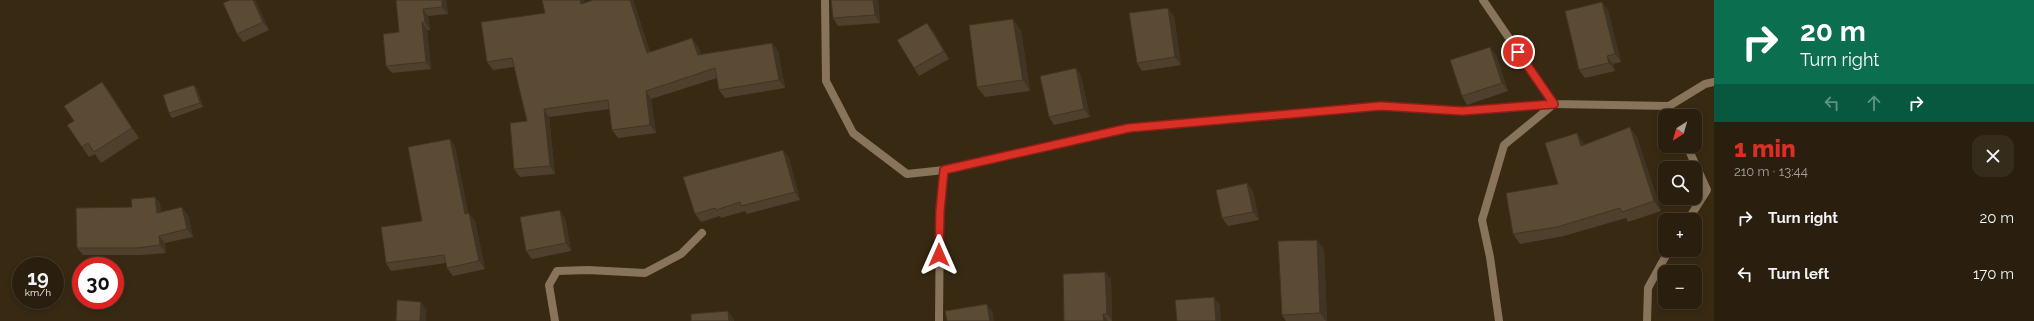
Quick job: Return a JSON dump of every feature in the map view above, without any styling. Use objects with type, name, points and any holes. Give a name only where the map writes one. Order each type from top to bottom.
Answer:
[{"type":"street","points":[[825,0],[826,81],[852,133],[907,174],[944,170],[1129,128],[1381,106],[1462,111],[1554,104],[1669,106],[1705,84],[1714,82]]},
{"type":"street","points":[[1483,0],[1554,104]]},
{"type":"street","points":[[1499,321],[1490,257],[1482,220],[1504,145],[1554,104]]},
{"type":"street","points":[[1690,153],[1707,190],[1692,213]]},
{"type":"street","points":[[940,321],[940,211],[944,170]]},
{"type":"street","points":[[555,321],[548,285],[557,271],[588,270],[645,273],[681,254],[702,234]]},
{"type":"street","points":[[1647,321],[1648,288],[1665,257]]},
{"type":"building","points":[[230,0],[253,0],[263,22],[237,34],[223,3]]},
{"type":"building","points":[[396,0],[442,0],[442,7],[423,9],[425,22],[422,22],[426,62],[386,66],[383,34],[399,32]]},
{"type":"building","points":[[542,0],[580,0],[581,4],[593,0],[630,0],[647,53],[692,38],[698,55],[772,43],[779,80],[719,90],[715,68],[646,91],[650,125],[612,130],[608,100],[544,109],[550,166],[514,169],[510,123],[527,121],[512,58],[487,62],[481,22],[545,13]]},
{"type":"building","points":[[831,0],[873,0],[875,15],[833,18]]},
{"type":"building","points":[[1602,2],[1615,54],[1607,56],[1609,63],[1579,70],[1565,11]]},
{"type":"building","points":[[1168,8],[1175,57],[1137,63],[1129,13]]},
{"type":"building","points":[[1013,19],[1023,80],[977,87],[969,25]]},
{"type":"building","points":[[927,23],[944,51],[914,68],[897,40]]},
{"type":"building","points":[[1490,47],[1502,83],[1462,96],[1450,60]]},
{"type":"building","points":[[1076,68],[1084,109],[1049,117],[1040,76]]},
{"type":"building","points":[[102,82],[132,128],[94,152],[88,143],[82,147],[67,125],[74,121],[64,106]]},
{"type":"building","points":[[194,85],[200,103],[169,113],[163,95]]},
{"type":"building","points":[[1630,127],[1654,201],[1622,212],[1620,208],[1557,227],[1513,234],[1506,193],[1558,184],[1545,143],[1577,133],[1581,146]]},
{"type":"building","points":[[450,139],[465,214],[469,213],[479,261],[447,268],[444,255],[386,263],[381,227],[422,221],[408,147]]},
{"type":"building","points":[[783,150],[795,192],[741,206],[740,202],[716,210],[715,208],[695,214],[683,177]]},
{"type":"building","points":[[1247,183],[1253,212],[1222,218],[1216,190]]},
{"type":"building","points":[[155,197],[157,213],[182,207],[187,229],[159,236],[160,245],[137,248],[77,248],[76,208],[132,207],[131,199]]},
{"type":"building","points":[[560,210],[566,243],[526,251],[520,217]]},
{"type":"building","points":[[1317,240],[1320,313],[1282,315],[1278,241]]},
{"type":"building","points":[[1105,272],[1107,314],[1103,314],[1104,321],[1064,321],[1063,274]]},
{"type":"building","points":[[1214,297],[1216,321],[1177,321],[1175,300]]},
{"type":"building","points":[[397,300],[421,302],[420,321],[396,321]]},
{"type":"building","points":[[987,304],[990,321],[947,321],[945,311]]},
{"type":"building","points":[[728,311],[729,321],[691,321],[691,314]]},
{"type":"route","points":[[939,255],[940,211],[944,170],[1129,128],[1381,106],[1462,111],[1554,104],[1518,52]]}]
